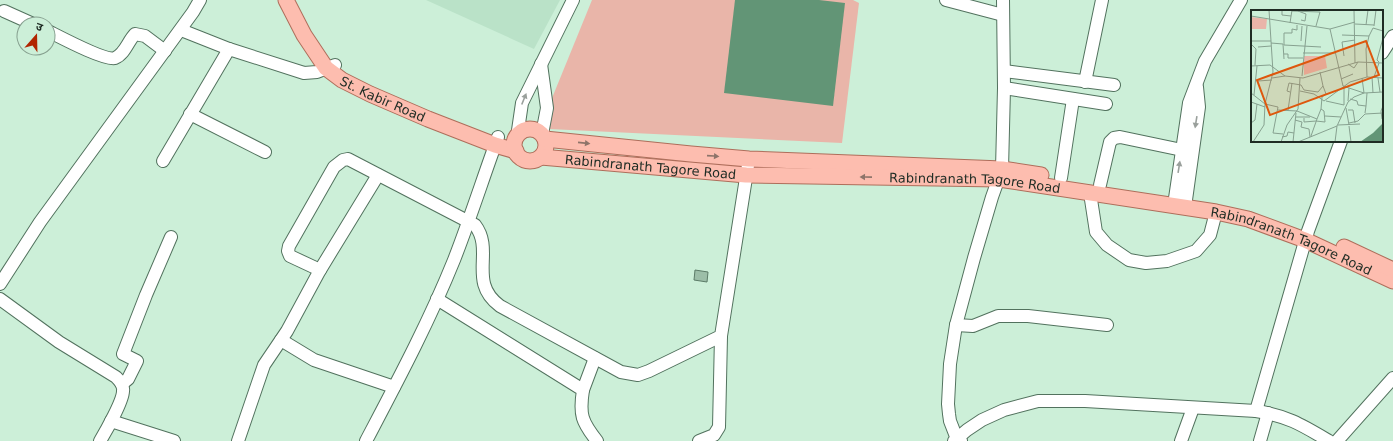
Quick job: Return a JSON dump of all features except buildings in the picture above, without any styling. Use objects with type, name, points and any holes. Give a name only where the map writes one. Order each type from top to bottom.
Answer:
[{"type":"main road","name":"St. Kabir Road","points":[[286,0],[304,35],[330,66],[496,141],[516,143]]},
{"type":"main road","name":"St. Kabir Road","points":[[295,0],[330,66]]},
{"type":"main road","name":"Rabindranath Tagore Road","points":[[1095,189],[1061,178],[1000,174],[748,159],[691,154],[544,137],[534,129],[529,129],[520,133],[516,143],[518,156],[527,161],[532,161],[541,157],[746,175],[1000,174],[1095,189],[1180,201],[1238,207],[1258,212],[1393,281]]},
{"type":"main road","points":[[541,157],[546,148],[544,137]]},
{"type":"main road","name":"Rabindranath Tagore Road","points":[[1180,201],[1306,236],[1370,258],[1393,270]]},
{"type":"street","points":[[0,284],[40,222],[181,30],[200,0]]},
{"type":"street","points":[[516,143],[522,103],[573,0]]},
{"type":"street","points":[[946,0],[1003,15]]},
{"type":"street","points":[[1003,0],[1004,88],[1000,174],[976,250],[956,325],[950,364],[948,404],[950,421],[957,440],[967,430],[982,420],[1004,410],[1038,401],[1086,401],[1262,412],[1288,418],[1312,436],[1329,441]]},
{"type":"street","points":[[1085,82],[1102,0]]},
{"type":"street","points":[[1180,201],[1182,150],[1189,103],[1205,61],[1241,0]]},
{"type":"street","points":[[4,11],[16,16]]},
{"type":"street","points":[[181,30],[229,49],[304,73],[317,72],[330,66]]},
{"type":"street","points":[[56,35],[104,57],[114,58],[123,53],[130,39],[135,34],[145,36],[165,51]]},
{"type":"street","points":[[1383,51],[1393,36]]},
{"type":"street","points":[[162,161],[229,49]]},
{"type":"street","points":[[541,64],[547,108],[544,137]]},
{"type":"street","points":[[1004,72],[1114,86]]},
{"type":"street","points":[[1180,201],[1199,106],[1196,84]]},
{"type":"street","points":[[1004,88],[1106,104]]},
{"type":"street","points":[[1061,178],[1073,98]]},
{"type":"street","points":[[190,114],[265,152]]},
{"type":"street","points":[[1182,150],[1120,137],[1114,138],[1110,142],[1095,189],[1096,232],[1107,245],[1129,260],[1146,263],[1167,261],[1196,250],[1210,235],[1216,212]]},
{"type":"street","points":[[366,441],[394,387],[454,261],[496,141]]},
{"type":"street","points":[[1260,441],[1262,412],[1306,236],[1341,142]]},
{"type":"street","points":[[320,270],[290,256],[288,246],[334,167],[343,160],[348,159],[476,225],[482,238],[483,280],[486,292],[492,300],[500,306],[621,372],[630,375],[638,375],[656,368],[721,336]]},
{"type":"street","points":[[699,441],[714,435],[719,427],[721,336],[748,159]]},
{"type":"street","points":[[238,441],[264,366],[288,331],[320,270],[378,175]]},
{"type":"street","points":[[122,384],[128,379],[137,361],[123,354],[170,237]]},
{"type":"street","points":[[0,299],[59,342],[116,377],[122,384],[123,391],[111,421],[100,441]]},
{"type":"street","points":[[437,299],[583,390]]},
{"type":"street","points":[[956,325],[973,326],[998,316],[1028,316],[1107,326]]},
{"type":"street","points":[[281,340],[314,360],[394,387]]},
{"type":"street","points":[[595,358],[583,390],[581,406],[587,436],[597,441]]},
{"type":"street","points":[[1337,441],[1393,378]]},
{"type":"street","points":[[1181,441],[1193,408]]},
{"type":"street","points":[[111,421],[174,441]]},
{"type":"shaded area","points":[[426,0],[560,0],[534,49]]},
{"type":"shaded area","points":[[592,0],[853,0],[859,3],[842,143],[549,129],[550,103]]},
{"type":"shaded area","points":[[735,0],[819,0],[845,3],[833,106],[724,93]]}]
